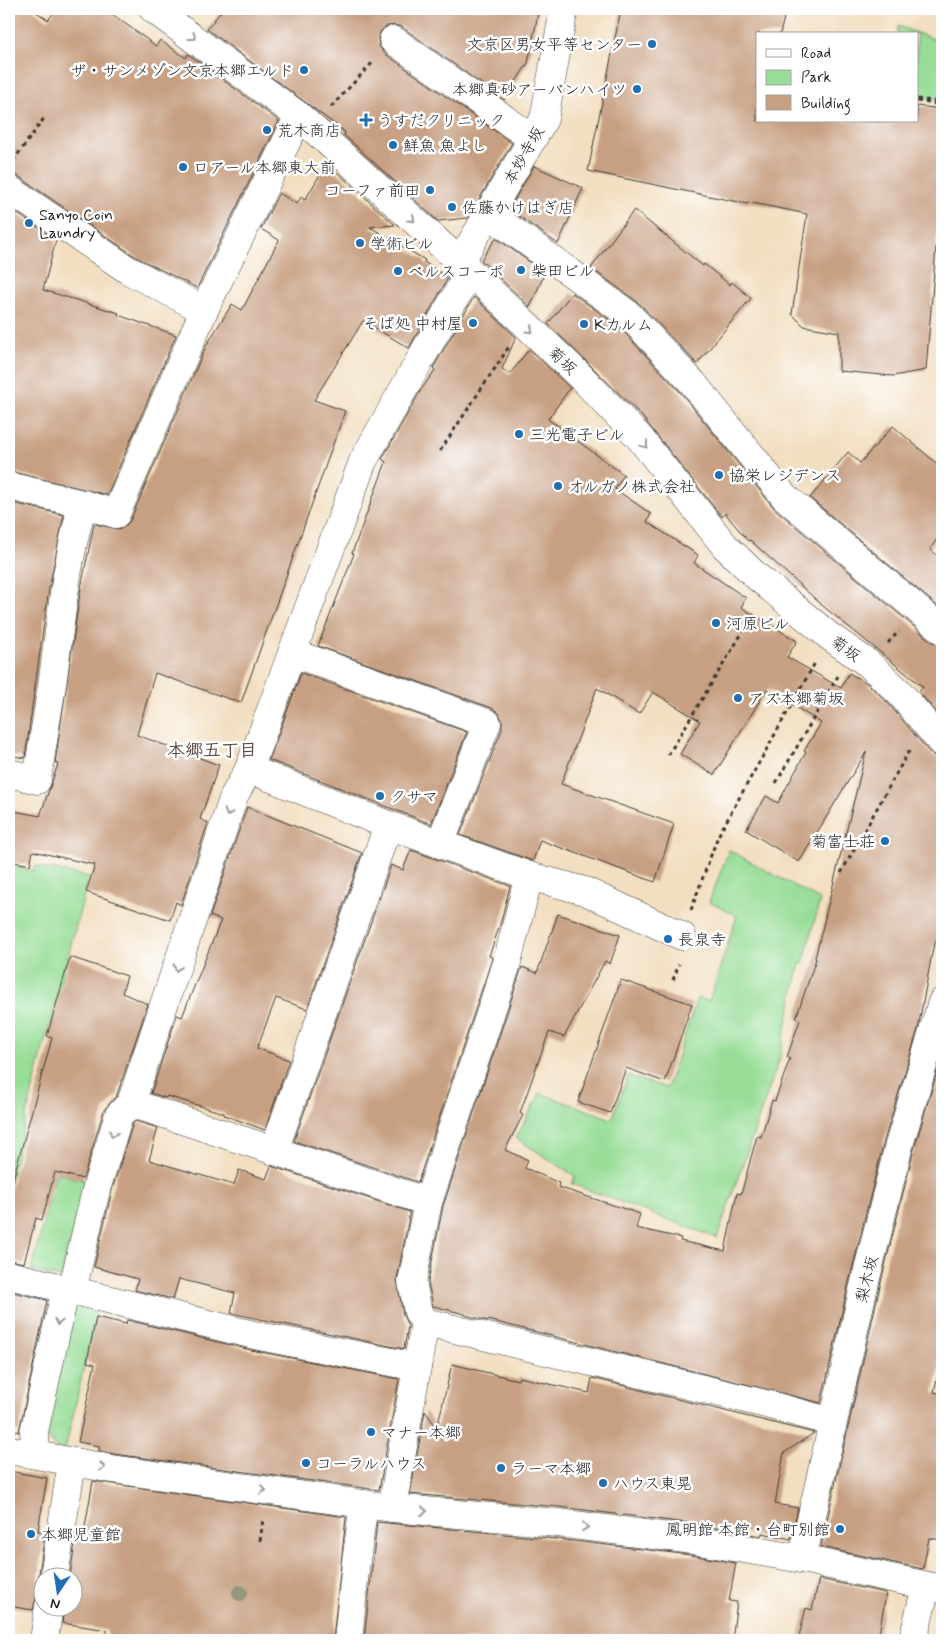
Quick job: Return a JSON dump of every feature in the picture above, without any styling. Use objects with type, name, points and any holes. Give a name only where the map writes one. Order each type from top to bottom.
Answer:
[{"type":"street","name":"本妙寺坂","points":[[36,1455],[34,1432],[63,1302],[72,1291],[97,1186],[119,1115],[131,1103],[234,796],[248,769],[293,653],[363,461],[464,268],[489,214],[544,119],[564,9]]},
{"type":"street","name":"菊坂","points":[[159,10],[306,121],[525,324],[581,377],[638,436],[725,546],[770,588],[829,636],[860,658],[899,692],[934,733]]},
{"type":"street","points":[[393,40],[533,140]]},
{"type":"street","points":[[9,486],[116,514],[204,310],[306,121]]},
{"type":"street","points":[[9,189],[128,270],[204,310]]},
{"type":"street","points":[[489,214],[628,314],[693,383],[784,496],[942,630]]},
{"type":"street","points":[[9,773],[37,780],[53,679],[62,600],[74,532],[83,504]]},
{"type":"street","points":[[293,653],[487,724],[440,844]]},
{"type":"street","points":[[248,769],[388,825],[528,876],[585,891],[682,936]]},
{"type":"street","points":[[274,1151],[388,825]]},
{"type":"street","points":[[528,876],[506,966],[428,1202],[412,1282],[418,1312],[425,1322],[766,1404],[832,1422]]},
{"type":"street","name":"梨木坂","points":[[802,1560],[832,1422],[899,1145],[942,1002]]},
{"type":"street","points":[[131,1103],[428,1202]]},
{"type":"street","points":[[9,1275],[254,1334],[417,1367]]},
{"type":"street","points":[[392,1508],[425,1322]]},
{"type":"street","points":[[9,1450],[72,1462],[392,1508],[558,1523],[683,1539],[802,1560],[934,1588],[913,1640]]},
{"type":"street","points":[[56,1566],[72,1462]]},
{"type":"street","points":[[348,1640],[364,1504]]},
{"type":"street","points":[[44,1640],[48,1616]]},
{"type":"path","points":[[306,121],[393,40]]},
{"type":"path","points":[[918,100],[942,103]]},
{"type":"path","points":[[9,166],[45,117]]},
{"type":"path","points":[[440,451],[525,324]]},
{"type":"path","points":[[668,755],[770,588]]},
{"type":"path","points":[[776,783],[860,658],[920,610]]},
{"type":"path","points":[[682,936],[718,836],[829,636]]},
{"type":"path","points":[[841,873],[934,733]]},
{"type":"green space","points":[[898,26],[914,32],[897,32]]},
{"type":"green space","points":[[918,33],[942,42],[942,100],[918,96]]},
{"type":"green space","points":[[729,850],[820,900],[803,964],[800,963],[779,1060],[717,1238],[572,1184],[575,1176],[516,1138],[540,1093],[612,1119],[628,1076],[667,1088],[697,998],[709,1001],[737,916],[709,902]]},
{"type":"green space","points":[[9,866],[33,871],[35,866],[89,877],[9,1186]]},
{"type":"green space","points":[[56,1173],[86,1181],[61,1278],[31,1271]]},
{"type":"green space","points":[[98,1305],[65,1450],[56,1448],[43,1429],[71,1306]]},
{"type":"building","points":[[9,9],[32,9],[48,20],[57,9],[105,9],[156,46],[160,40],[186,58],[188,54],[279,121],[197,288],[136,257],[18,176],[9,174]]},
{"type":"building","points":[[223,9],[539,9],[528,63],[504,100],[402,27],[395,25],[387,26],[381,31],[378,38],[379,46],[384,53],[512,143],[468,218],[438,221],[344,135],[345,132],[207,29]]},
{"type":"building","points":[[621,9],[786,9],[780,32],[756,32],[756,122],[918,122],[918,106],[942,109],[942,173],[926,370],[893,376],[839,371],[839,332],[804,326],[792,314],[807,214],[748,202],[748,204],[588,171]]},
{"type":"building","points":[[327,163],[395,225],[370,227],[425,260],[424,262],[448,278],[409,348],[363,321],[314,400],[345,411],[241,703],[155,673],[137,735],[219,765],[200,819],[208,823],[181,905],[176,902],[170,920],[86,892],[95,865],[33,851],[30,865],[9,861],[9,810],[40,816],[58,764],[55,763],[80,593],[94,524],[119,529],[130,521],[206,346],[232,304],[242,310],[279,240],[261,229],[279,193],[297,204],[301,197],[305,200]]},
{"type":"building","points":[[534,166],[583,188],[558,244],[509,209]]},
{"type":"building","points":[[9,208],[56,240],[43,290],[119,313],[118,315],[176,335],[107,495],[9,471]]},
{"type":"building","points":[[634,210],[703,266],[704,264],[730,285],[732,282],[751,298],[697,364],[639,303],[591,268]]},
{"type":"building","points":[[496,238],[545,273],[530,307],[481,260]]},
{"type":"building","points":[[572,293],[618,326],[681,393],[774,508],[932,642],[942,645],[942,719],[919,692],[923,687],[823,606],[750,540],[748,541],[725,513],[722,517],[640,414],[548,324]]},
{"type":"building","points":[[474,297],[516,337],[502,369],[510,374],[529,349],[570,388],[548,419],[624,475],[615,489],[651,514],[647,522],[698,555],[694,563],[746,598],[741,607],[797,641],[787,657],[841,688],[849,673],[868,684],[888,703],[930,753],[942,758],[942,927],[933,948],[918,1029],[884,1141],[821,1403],[433,1306],[428,1282],[443,1206],[522,967],[537,973],[558,914],[620,935],[610,964],[605,961],[564,1037],[549,1032],[520,1113],[523,1115],[505,1150],[528,1160],[525,1168],[559,1183],[558,1187],[640,1214],[636,1228],[681,1238],[680,1241],[725,1251],[737,1193],[741,1194],[757,1136],[761,1137],[772,1100],[775,1101],[790,1058],[787,1057],[800,1020],[796,1018],[816,959],[866,752],[799,862],[746,830],[766,796],[778,803],[806,752],[804,751],[821,723],[767,689],[714,775],[680,754],[700,721],[653,692],[639,714],[597,688],[561,784],[674,824],[655,882],[540,840],[533,861],[460,835],[502,729],[499,713],[492,708],[318,646],[354,554],[352,553],[386,462],[382,459],[421,390],[435,370],[433,368]]},
{"type":"building","points":[[893,426],[942,468],[942,532],[930,549],[942,560],[942,610],[810,498],[848,452],[860,463]]},
{"type":"building","points":[[9,502],[64,515],[49,588],[25,758],[9,755]]},
{"type":"building","points":[[301,673],[467,732],[431,824],[269,760]]},
{"type":"building","points":[[247,807],[362,853],[307,1009],[276,998],[257,1048],[289,1060],[265,1130],[224,1115],[224,1113],[151,1093],[177,1015],[182,1017],[221,920],[210,916]]},
{"type":"building","points":[[411,850],[510,886],[500,925],[489,956],[492,957],[491,962],[418,1182],[294,1141],[391,865],[403,870]]},
{"type":"building","points":[[70,957],[127,976],[122,993],[148,1004],[117,1095],[104,1110],[83,1179],[55,1172],[42,1220],[36,1218],[24,1263],[9,1260],[9,1194],[52,1038],[47,1036]]},
{"type":"building","points":[[621,980],[692,1004],[665,1082],[626,1068],[610,1113],[578,1102]]},
{"type":"building","points":[[942,1055],[942,1357],[934,1392],[942,1394],[942,1540],[929,1538],[923,1569],[821,1547],[879,1290],[914,1149]]},
{"type":"building","points":[[135,1121],[158,1128],[149,1160],[234,1185],[239,1170],[266,1179],[271,1166],[410,1212],[397,1279],[403,1315],[408,1326],[404,1349],[231,1313],[235,1293],[179,1279],[173,1299],[135,1290],[138,1279],[94,1267],[112,1190]]},
{"type":"building","points":[[9,1291],[47,1300],[19,1432],[9,1430]]},
{"type":"building","points":[[96,1317],[126,1324],[127,1320],[251,1350],[399,1379],[379,1490],[114,1454],[99,1451],[99,1446],[78,1442],[95,1364],[87,1362]]},
{"type":"building","points":[[452,1364],[518,1380],[519,1377],[589,1393],[592,1378],[814,1433],[784,1453],[775,1504],[798,1508],[791,1539],[762,1533],[761,1536],[695,1524],[560,1507],[410,1494],[425,1411],[437,1428]]},
{"type":"building","points":[[9,1471],[47,1478],[38,1531],[45,1532],[40,1566],[32,1566],[32,1610],[9,1606]]},
{"type":"building","points":[[93,1481],[346,1517],[333,1640],[146,1640],[107,1636],[107,1630],[62,1623],[63,1616],[82,1616],[82,1566],[72,1566],[76,1537],[83,1538]]},
{"type":"building","points":[[377,1522],[556,1539],[691,1555],[736,1563],[729,1601],[737,1602],[732,1640],[364,1640]]},
{"type":"building","points":[[819,1579],[886,1593],[878,1640],[798,1640],[806,1608],[812,1610]]},
{"type":"place","name":"文京区男女平等センター","points":[[652,44]]},
{"type":"place","name":"ザ・サンメゾン文京本郷エルド","points":[[304,70]]},
{"type":"place","name":"本郷真砂アーバンハイツ","points":[[637,89]]},
{"type":"place","name":"うすだクリニック","points":[[366,120]]},
{"type":"place","name":"荒木商店","points":[[267,130]]},
{"type":"place","name":"鮮魚 魚よし","points":[[393,145]]},
{"type":"place","name":"ロアール本郷東大前","points":[[183,167]]},
{"type":"place","name":"コーファ前田","points":[[430,190]]},
{"type":"place","name":"佐藤かけはぎ店","points":[[452,207]]},
{"type":"place","name":"Sanyo Coin Laundry","points":[[29,223]]},
{"type":"place","name":"学術ビル","points":[[360,243]]},
{"type":"place","name":"柴田ビル","points":[[521,270]]},
{"type":"place","name":"ベルスコーポ","points":[[398,271]]},
{"type":"place","name":"そば処 中村屋","points":[[473,323]]},
{"type":"place","name":"Kカルム","points":[[584,324]]},
{"type":"place","name":"三光電子ビル","points":[[519,434]]},
{"type":"place","name":"協栄レジデンス","points":[[719,475]]},
{"type":"place","name":"オルガノ株式会社","points":[[558,486]]},
{"type":"place","name":"河原ビル","points":[[716,623]]},
{"type":"place","name":"アズ本郷菊坂","points":[[738,698]]},
{"type":"place","name":"クサマ","points":[[380,796]]},
{"type":"place","name":"菊富士荘","points":[[885,841]]},
{"type":"place","name":"長泉寺","points":[[668,939]]},
{"type":"place","name":"マナー本郷","points":[[371,1432]]},
{"type":"place","name":"コーラルハウス","points":[[306,1463]]},
{"type":"place","name":"ラーマ本郷","points":[[501,1468]]},
{"type":"place","name":"ハウス東晃","points":[[603,1483]]},
{"type":"place","name":"鳳明館 本館・台町別館","points":[[840,1529]]},
{"type":"place","name":"本郷児童館","points":[[31,1534]]},
{"type":"district","name":"本郷五丁目","points":[[212,750]]}]
